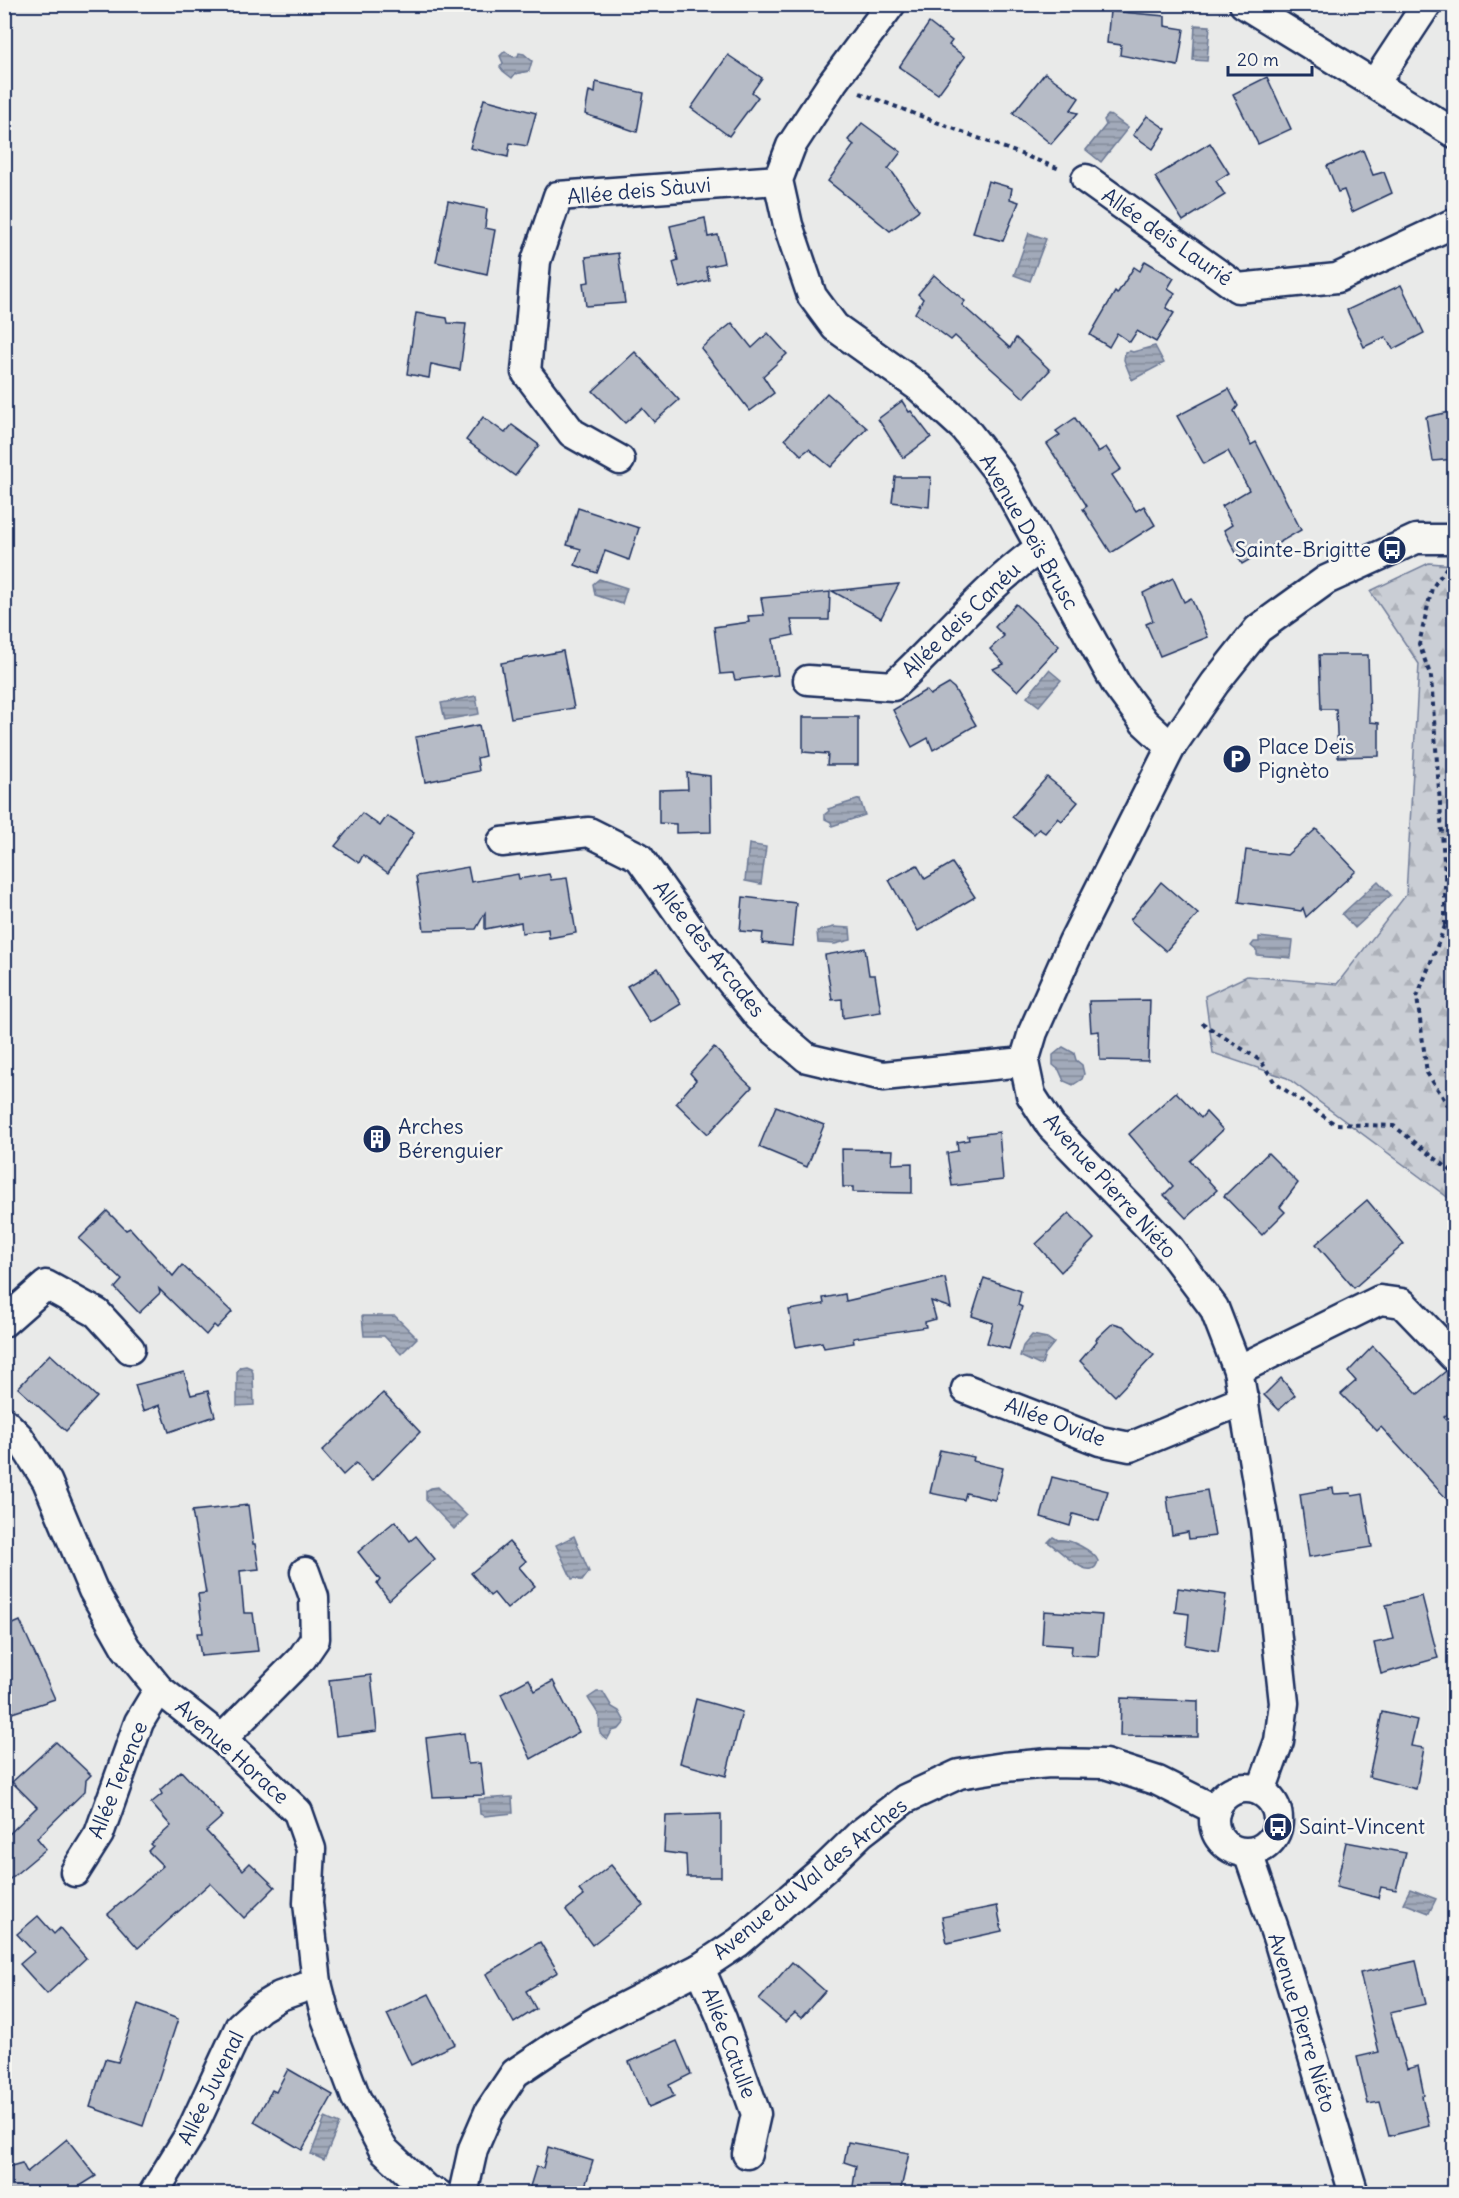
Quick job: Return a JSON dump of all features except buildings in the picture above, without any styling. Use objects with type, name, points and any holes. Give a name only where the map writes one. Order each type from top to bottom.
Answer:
[{"type":"street","points":[[1244,4],[1455,133]]},
{"type":"street","points":[[1375,83],[1427,4]]},
{"type":"street","points":[[778,180],[790,146],[880,9]]},
{"type":"street","name":"Allée deis Laurié","points":[[1086,179],[1238,288],[1336,278],[1455,222]]},
{"type":"street","name":"Allée deis Sàuvi","points":[[620,459],[572,433],[525,372],[536,261],[558,196],[778,180]]},
{"type":"street","name":"Avenue Deïs Brusc","points":[[778,180],[788,225],[812,296],[835,327],[919,387],[964,428],[999,474],[1116,684],[1144,722],[1171,747]]},
{"type":"street","name":"Avenue Pierre Niéto","points":[[1261,1791],[1279,1741],[1284,1703],[1265,1528],[1238,1370],[1214,1308],[1169,1248],[1051,1126],[1031,1095],[1024,1062],[1033,1032],[1073,942],[1171,747],[1215,683],[1258,629],[1326,580],[1416,539],[1452,552]]},
{"type":"street","name":"Allée deis Canéu","points":[[808,680],[893,686],[1015,566],[1040,548]]},
{"type":"street","name":"Allée des Arcades","points":[[502,842],[589,832],[639,857],[697,939],[759,1017],[807,1058],[883,1076],[1024,1062]]},
{"type":"street","points":[[4,1322],[46,1285],[97,1313],[130,1349]]},
{"type":"street","points":[[1238,1370],[1380,1300],[1402,1303],[1455,1357]]},
{"type":"street","name":"Allée Ovide","points":[[966,1389],[1100,1442],[1130,1447],[1244,1400]]},
{"type":"street","name":"Avenue Horace","points":[[4,1422],[19,1437],[48,1481],[93,1590],[126,1648],[159,1689],[222,1739],[298,1812],[311,1849],[308,1903],[316,1983],[326,2018],[356,2098],[383,2149],[427,2190],[438,2193]]},
{"type":"street","points":[[222,1739],[302,1658],[315,1639],[314,1597],[305,1572]]},
{"type":"street","name":"Allée Terence","points":[[75,1872],[99,1834],[139,1722],[159,1689]]},
{"type":"street","name":"Avenue du Val des Arches","points":[[463,2193],[473,2149],[489,2112],[515,2073],[602,2018],[700,1968],[739,1942],[825,1868],[861,1833],[905,1799],[959,1774],[1050,1763],[1104,1764],[1158,1781],[1216,1810]]},
{"type":"street","points":[[1239,1788],[1261,1791],[1276,1806],[1279,1817],[1278,1827],[1274,1837],[1258,1851],[1237,1852],[1220,1840],[1215,1830],[1216,1810],[1221,1800],[1239,1788]]},
{"type":"street","name":"Avenue Pierre Niéto","points":[[1248,1853],[1279,1943],[1354,2193]]},
{"type":"street","name":"Allée Catulle","points":[[700,1968],[722,2019],[756,2114],[747,2154]]},
{"type":"street","name":"Allée Juvenal","points":[[153,2193],[190,2134],[240,2026],[260,2008],[280,1996],[316,1983]]},
{"type":"path","points":[[833,82],[1086,179]]},
{"type":"path","points":[[1452,552],[1432,588],[1419,644],[1431,677],[1445,875],[1445,926],[1417,997],[1427,1074],[1455,1114]]},
{"type":"path","points":[[1445,875],[1455,886]]},
{"type":"path","points":[[1445,926],[1455,927]]},
{"type":"path","points":[[1202,1023],[1261,1061],[1275,1083],[1335,1124],[1394,1126],[1455,1173]]},
{"type":"green space","points":[[1429,563],[1454,565],[1454,1202],[1287,1078],[1213,1053],[1205,996],[1247,976],[1337,984],[1406,895],[1419,664],[1370,591]]},
{"type":"water","points":[[1195,25],[1210,26],[1207,61],[1193,60]]},
{"type":"water","points":[[505,51],[513,57],[518,56],[519,53],[524,54],[532,61],[529,71],[515,74],[512,78],[503,71],[500,67],[503,63],[500,56]]},
{"type":"water","points":[[1108,115],[1128,128],[1101,162],[1086,150],[1106,125],[1104,120]]},
{"type":"water","points":[[1029,233],[1046,239],[1030,281],[1014,275]]},
{"type":"water","points":[[1155,346],[1164,363],[1132,380],[1124,360],[1125,352]]},
{"type":"water","points":[[599,579],[627,588],[622,604],[595,595],[593,584]]},
{"type":"water","points":[[1049,670],[1061,680],[1039,706],[1027,697]]},
{"type":"water","points":[[476,696],[479,714],[445,720],[441,703]]},
{"type":"water","points":[[860,799],[865,815],[832,826],[831,822],[825,819],[828,809]]},
{"type":"water","points":[[749,844],[766,847],[761,884],[745,881]]},
{"type":"water","points":[[1378,881],[1391,895],[1355,928],[1342,914]]},
{"type":"water","points":[[834,927],[850,928],[851,940],[835,944],[818,943],[817,931]]},
{"type":"water","points":[[1259,937],[1293,941],[1291,958],[1257,955],[1257,951],[1251,946],[1254,942],[1259,942]]},
{"type":"water","points":[[1063,1047],[1074,1053],[1076,1060],[1082,1065],[1084,1074],[1082,1079],[1073,1085],[1064,1081],[1059,1070],[1053,1065],[1053,1055]]},
{"type":"water","points":[[362,1316],[395,1316],[417,1338],[401,1354],[384,1336],[364,1336]]},
{"type":"water","points":[[1032,1335],[1047,1338],[1054,1343],[1045,1354],[1042,1364],[1039,1365],[1020,1356],[1023,1346]]},
{"type":"water","points":[[240,1367],[251,1368],[253,1373],[254,1405],[237,1406],[237,1372]]},
{"type":"water","points":[[438,1487],[467,1516],[454,1529],[426,1500],[426,1491]]},
{"type":"water","points":[[574,1536],[589,1572],[582,1581],[572,1579],[556,1545]]},
{"type":"water","points":[[1053,1537],[1086,1549],[1098,1561],[1094,1568],[1089,1569],[1074,1563],[1048,1542]]},
{"type":"water","points":[[597,1692],[603,1692],[625,1722],[619,1729],[612,1731],[607,1740],[600,1732],[598,1715],[588,1698]]},
{"type":"water","points":[[512,1797],[513,1813],[485,1816],[480,1814],[479,1799]]},
{"type":"water","points":[[1410,1889],[1436,1899],[1429,1913],[1403,1903]]},
{"type":"water","points":[[325,2118],[339,2124],[324,2160],[311,2154]]},
{"type":"place","name":"Sainte-Brigitte","points":[[1392,550]]},
{"type":"place","name":"Place Deïs Pignèto","points":[[1237,759]]},
{"type":"place","name":"Arches Bérenguier","points":[[377,1139]]},
{"type":"place","name":"Saint-Vincent","points":[[1278,1827]]}]
